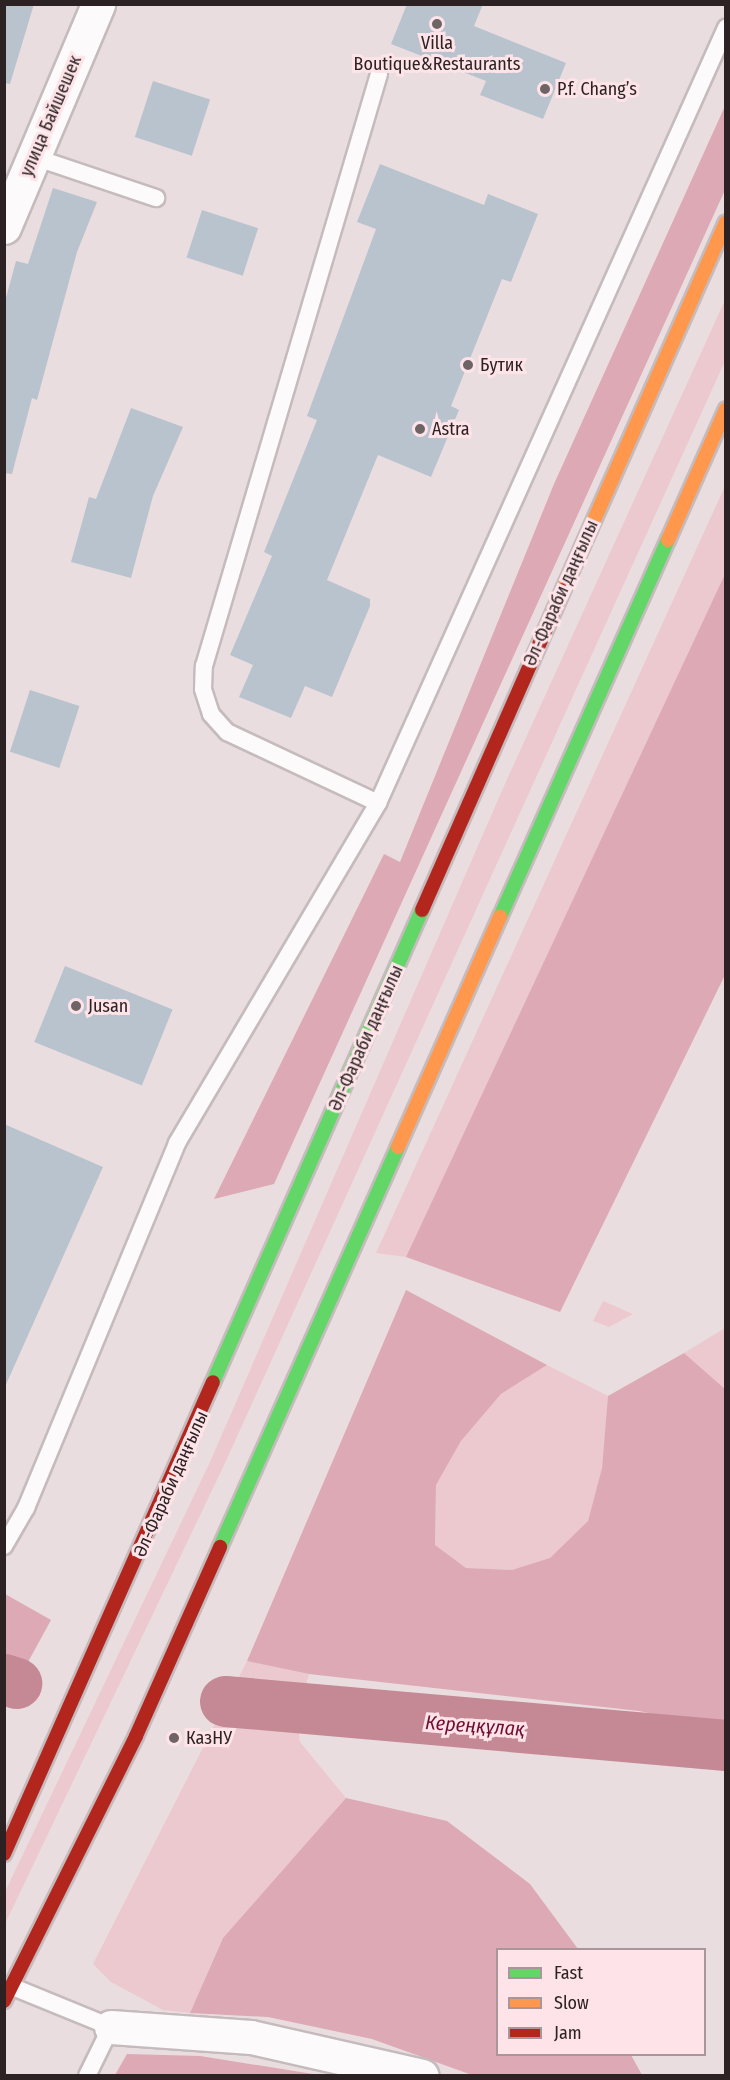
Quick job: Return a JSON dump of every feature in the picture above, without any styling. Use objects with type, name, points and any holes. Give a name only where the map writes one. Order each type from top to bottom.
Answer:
[{"type":"main road","name":"Әл-Фараби даңғылы","points":[[4,1854],[726,222]]},
{"type":"main road","points":[[9,1994],[136,1736],[726,409]]},
{"type":"street","name":"улица Байшешек","points":[[4,227],[98,4]]},
{"type":"street","points":[[111,2027],[251,2037],[422,2076]]},
{"type":"lane","points":[[4,1546],[26,1508],[177,1143],[378,803],[726,28]]},
{"type":"lane","points":[[378,803],[226,732],[211,714],[203,689],[204,666],[379,74]]},
{"type":"lane","points":[[34,157],[156,198]]},
{"type":"lane","points":[[9,1994],[111,2027],[87,2076]]},
{"type":"shaded area","points":[[725,106],[725,190],[274,1184],[214,1199],[384,854],[400,862],[554,484]]},
{"type":"shaded area","points":[[725,300],[725,361],[225,1463],[5,1924],[5,1892],[210,1462],[504,786]]},
{"type":"shaded area","points":[[725,486],[725,574],[406,1257],[376,1253]]},
{"type":"shaded area","points":[[725,574],[725,975],[560,1312],[406,1257]]},
{"type":"shaded area","points":[[406,1290],[547,1365],[501,1394],[461,1441],[436,1485],[435,1545],[466,1568],[512,1570],[550,1558],[588,1521],[602,1468],[608,1396],[684,1353],[725,1389],[725,1729],[639,1711],[309,1674],[247,1661]]},
{"type":"shaded area","points":[[603,1301],[633,1314],[609,1327],[593,1321]]},
{"type":"shaded area","points":[[725,1328],[725,1389],[684,1353]]},
{"type":"shaded area","points":[[547,1365],[608,1396],[602,1468],[588,1521],[550,1558],[512,1571],[466,1568],[435,1545],[436,1485],[461,1441],[501,1394]]},
{"type":"shaded area","points":[[4,1594],[51,1620],[5,1704]]},
{"type":"shaded area","points":[[247,1661],[309,1674],[297,1719],[300,1742],[346,1798],[223,1938],[190,2013],[163,2010],[111,1982],[93,1964]]},
{"type":"shaded area","points":[[346,1798],[447,1821],[530,1884],[577,1948],[496,1948],[496,2056],[632,2056],[642,2075],[472,2075],[372,2039],[268,2017],[190,2013],[223,1938]]},
{"type":"shaded area","points":[[127,2054],[200,2056],[319,2075],[115,2075]]},
{"type":"building","points":[[4,4],[34,4],[10,84],[4,83]]},
{"type":"building","points":[[407,4],[483,4],[474,26],[566,63],[543,119],[480,95],[486,81],[391,44]]},
{"type":"building","points":[[153,81],[210,100],[192,156],[135,137]]},
{"type":"building","points":[[380,164],[484,205],[488,194],[538,214],[511,282],[502,279],[451,406],[459,410],[431,477],[378,455],[327,580],[370,599],[370,606],[332,697],[305,686],[291,718],[239,697],[253,665],[230,655],[272,556],[264,552],[317,420],[307,416],[376,229],[357,222]]},
{"type":"building","points":[[53,188],[97,202],[77,252],[37,400],[32,398],[12,474],[4,473],[4,305],[16,261],[28,264]]},
{"type":"building","points":[[202,210],[258,228],[243,276],[187,258]]},
{"type":"building","points":[[131,408],[183,427],[153,496],[131,578],[71,562],[89,497],[96,499]]},
{"type":"building","points":[[30,690],[79,706],[59,768],[10,752]]},
{"type":"building","points":[[65,966],[173,1009],[142,1085],[34,1042]]},
{"type":"building","points":[[4,1124],[103,1167],[4,1389]]},
{"type":"waterway","name":"Кереңқұлақ","points":[[4,1679],[16,1683]]},
{"type":"waterway","name":"Кереңқұлақ","points":[[225,1701],[726,1745]]},
{"type":"traffic: fast","points":[[500,917],[668,540]]},
{"type":"traffic: fast","points":[[213,1382],[422,910]]},
{"type":"traffic: fast","points":[[220,1547],[398,1147]]},
{"type":"traffic: slow","points":[[563,590],[726,222]]},
{"type":"traffic: slow","points":[[668,540],[726,409]]},
{"type":"traffic: slow","points":[[398,1147],[500,917]]},
{"type":"traffic: jam","points":[[422,910],[563,590]]},
{"type":"traffic: jam","points":[[4,1854],[213,1382]]},
{"type":"traffic: jam","points":[[4,2001],[136,1736],[220,1547]]},
{"type":"place","name":"Villa Boutique&Restaurants","points":[[437,24]]},
{"type":"place","name":"P.f. Chang’s","points":[[545,89]]},
{"type":"place","name":"Бутик","points":[[468,365]]},
{"type":"place","name":"Astra","points":[[420,429]]},
{"type":"place","name":"Jusan","points":[[76,1006]]},
{"type":"place","name":"КазНУ","points":[[174,1738]]}]
